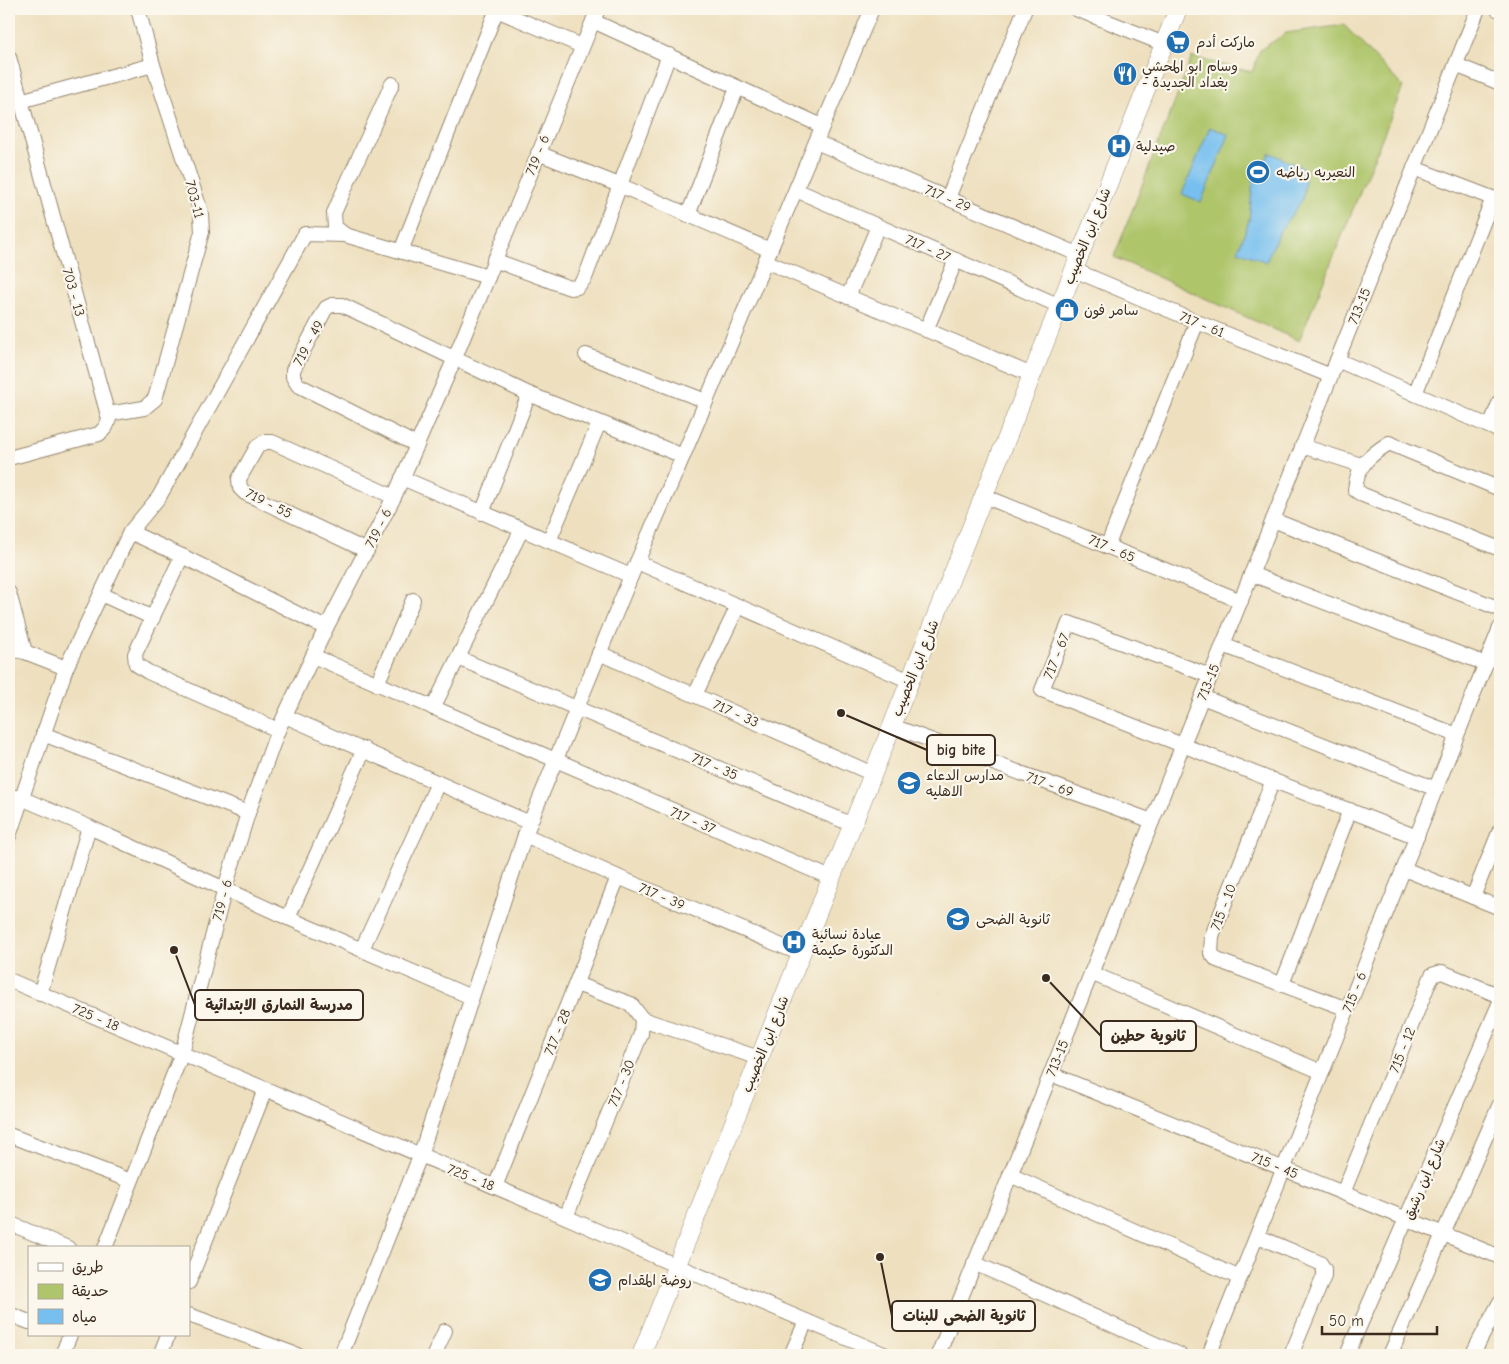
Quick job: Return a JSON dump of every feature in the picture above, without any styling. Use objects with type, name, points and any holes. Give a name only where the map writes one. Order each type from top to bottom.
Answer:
[{"type":"street","name":"703-11","points":[[108,414],[144,408],[155,399],[202,232],[202,214],[138,9]]},
{"type":"street","points":[[401,251],[496,9],[582,46]]},
{"type":"street","points":[[341,1355],[420,1156],[527,829],[631,576],[872,9]]},
{"type":"street","points":[[948,198],[1025,9]]},
{"type":"street","points":[[1076,9],[1164,44]]},
{"type":"street","name":"شارع ابن الخصيب","points":[[641,1355],[1178,9]]},
{"type":"street","name":"713-15","points":[[938,1355],[1478,9]]},
{"type":"street","points":[[595,15],[669,55],[822,126]]},
{"type":"street","name":"719 - 6","points":[[106,1246],[182,1053],[225,888],[248,813],[278,730],[326,628],[394,497],[454,360],[595,15]]},
{"type":"street","points":[[494,260],[570,288],[578,287],[584,278],[669,55]]},
{"type":"street","name":"703 - 13","points":[[9,57],[15,103],[108,414]]},
{"type":"street","points":[[15,103],[154,65]]},
{"type":"street","points":[[1456,65],[1500,83]]},
{"type":"street","points":[[345,235],[334,227],[334,213],[392,84]]},
{"type":"street","points":[[688,215],[737,88]]},
{"type":"street","name":"717 - 29","points":[[816,142],[948,198],[1077,262]]},
{"type":"street","points":[[538,153],[688,215],[848,297],[1032,375]]},
{"type":"street","points":[[1414,168],[1497,200],[1415,394]]},
{"type":"street","name":"717 - 27","points":[[796,190],[1060,306]]},
{"type":"street","points":[[848,297],[878,226]]},
{"type":"street","points":[[9,836],[15,797],[44,734],[66,668],[130,532],[159,497],[305,234],[345,235],[488,277]]},
{"type":"street","points":[[926,330],[956,260]]},
{"type":"street","name":"717 - 61","points":[[1077,262],[1197,322],[1331,376]]},
{"type":"street","name":"719 - 49","points":[[417,445],[298,385],[293,377],[294,370],[326,308],[332,305],[342,305],[454,360]]},
{"type":"street","points":[[1107,547],[1197,322]]},
{"type":"street","points":[[586,355],[706,401]]},
{"type":"street","points":[[454,360],[529,394],[683,456]]},
{"type":"street","points":[[1337,360],[1495,428],[1500,401]]},
{"type":"street","points":[[482,513],[529,394]]},
{"type":"street","points":[[9,458],[99,434],[108,423],[108,414]]},
{"type":"street","points":[[550,541],[599,423]]},
{"type":"street","name":"719 - 55","points":[[367,551],[245,493],[240,488],[239,479],[257,447],[264,442],[272,442],[394,497]]},
{"type":"street","points":[[1500,489],[1388,443],[1374,452],[1361,465],[1355,490],[1363,495],[1500,549]]},
{"type":"street","points":[[1302,446],[1361,465]]},
{"type":"street","points":[[402,478],[631,576]]},
{"type":"street","name":"717 - 65","points":[[984,496],[1241,601]]},
{"type":"street","points":[[1273,520],[1500,609]]},
{"type":"street","points":[[433,708],[522,529]]},
{"type":"street","points":[[130,532],[326,628]]},
{"type":"street","points":[[182,556],[135,654],[136,664],[148,672],[278,730]]},
{"type":"street","points":[[637,562],[910,681]]},
{"type":"street","points":[[1251,574],[1486,664]]},
{"type":"street","points":[[9,593],[25,652]]},
{"type":"street","points":[[101,594],[153,618]]},
{"type":"street","points":[[376,684],[413,600]]},
{"type":"street","points":[[695,695],[738,606]]},
{"type":"street","name":"717 - 67","points":[[1183,744],[1042,690],[1069,623],[1210,676]]},
{"type":"street","name":"715 - 6","points":[[1209,1355],[1500,628]]},
{"type":"street","points":[[1223,645],[1458,735]]},
{"type":"street","points":[[9,649],[25,652],[66,668]]},
{"type":"street","name":"717 - 33","points":[[600,653],[873,774]]},
{"type":"street","name":"717 - 37","points":[[313,656],[831,878]]},
{"type":"street","name":"717 - 35","points":[[458,658],[578,707],[852,825]]},
{"type":"street","points":[[1202,697],[1436,788]]},
{"type":"street","name":"717 - 39","points":[[285,716],[438,783],[618,878],[801,954]]},
{"type":"street","name":"717 - 69","points":[[892,726],[1152,821]]},
{"type":"street","points":[[44,734],[248,813]]},
{"type":"street","points":[[1183,744],[1417,837]]},
{"type":"street","points":[[288,918],[364,749]]},
{"type":"street","name":"715 - 10","points":[[1273,780],[1212,936],[1211,953],[1217,960],[1348,1009]]},
{"type":"street","points":[[362,949],[438,783]]},
{"type":"street","points":[[15,797],[89,826],[288,918],[471,997]]},
{"type":"street","points":[[1282,984],[1350,810]]},
{"type":"street","points":[[40,994],[89,826]]},
{"type":"street","points":[[1473,897],[1500,830]]},
{"type":"street","points":[[1404,869],[1500,908]]},
{"type":"street","name":"717 - 28","points":[[495,1187],[618,878]]},
{"type":"street","name":"715 - 12","points":[[1343,1193],[1432,975],[1442,972],[1500,996]]},
{"type":"street","points":[[1091,973],[1322,1072]]},
{"type":"street","name":"725 - 18","points":[[9,980],[886,1355]]},
{"type":"street","points":[[576,984],[631,1004],[642,1018],[760,1058]]},
{"type":"street","name":"شارع ابن رشيق","points":[[1347,1355],[1500,1002]]},
{"type":"street","name":"717 - 30","points":[[566,1217],[641,1034],[642,1018]]},
{"type":"street","name":"715 - 45","points":[[1051,1074],[1500,1257]]},
{"type":"street","points":[[190,1279],[265,1090]]},
{"type":"street","points":[[1390,1355],[1500,1104]]},
{"type":"street","points":[[9,1135],[131,1181]]},
{"type":"street","points":[[1010,1176],[1240,1278]]},
{"type":"street","points":[[9,1224],[63,1246]]},
{"type":"street","points":[[1257,1236],[1320,1264],[1324,1269],[1324,1276],[1291,1355]]},
{"type":"street","points":[[974,1264],[1180,1355]]},
{"type":"street","points":[[1472,1355],[1500,1302]]},
{"type":"street","points":[[9,1314],[28,1322]]},
{"type":"street","points":[[190,1315],[297,1355]]},
{"type":"street","points":[[791,1355],[806,1321]]},
{"type":"street","points":[[434,1355],[445,1331]]},
{"type":"street","points":[[62,1355],[68,1336]]},
{"type":"street","points":[[160,1355],[168,1336]]},
{"type":"green space","name":"النعيريه رياضه","points":[[1344,25],[1403,87],[1299,341],[1114,257],[1192,57],[1252,72],[1260,50],[1286,33]]},
{"type":"water","points":[[1210,127],[1229,135],[1201,202],[1182,194]]},
{"type":"water","points":[[1270,153],[1306,169],[1303,199],[1279,232],[1266,262],[1238,251],[1249,220],[1253,179]]},
{"type":"place","name":"ماركت أدم","points":[[1178,42]]},
{"type":"place","name":"وسام ابو المحشي - بغداد الجديدة","points":[[1125,74]]},
{"type":"place","name":"صيدلية","points":[[1119,146]]},
{"type":"place","name":"النعيريه رياضه","points":[[1258,172]]},
{"type":"place","name":"سامر فون","points":[[1067,310]]},
{"type":"place","name":"big bite","points":[[841,713]]},
{"type":"place","name":"مدارس الدعاء الاهليه","points":[[909,783]]},
{"type":"place","name":"ثانوية الضحى","points":[[958,919]]},
{"type":"place","name":"عيادة نسائية الدكتورة حكيمة","points":[[794,942]]},
{"type":"place","name":"مدرسة النمارق الابتدائية","points":[[174,950]]},
{"type":"place","name":"ثانوية حطين","points":[[1046,978]]},
{"type":"place","name":"ثانوية الضحى للبنات","points":[[880,1257]]},
{"type":"place","name":"روضة المقدام","points":[[600,1280]]}]
